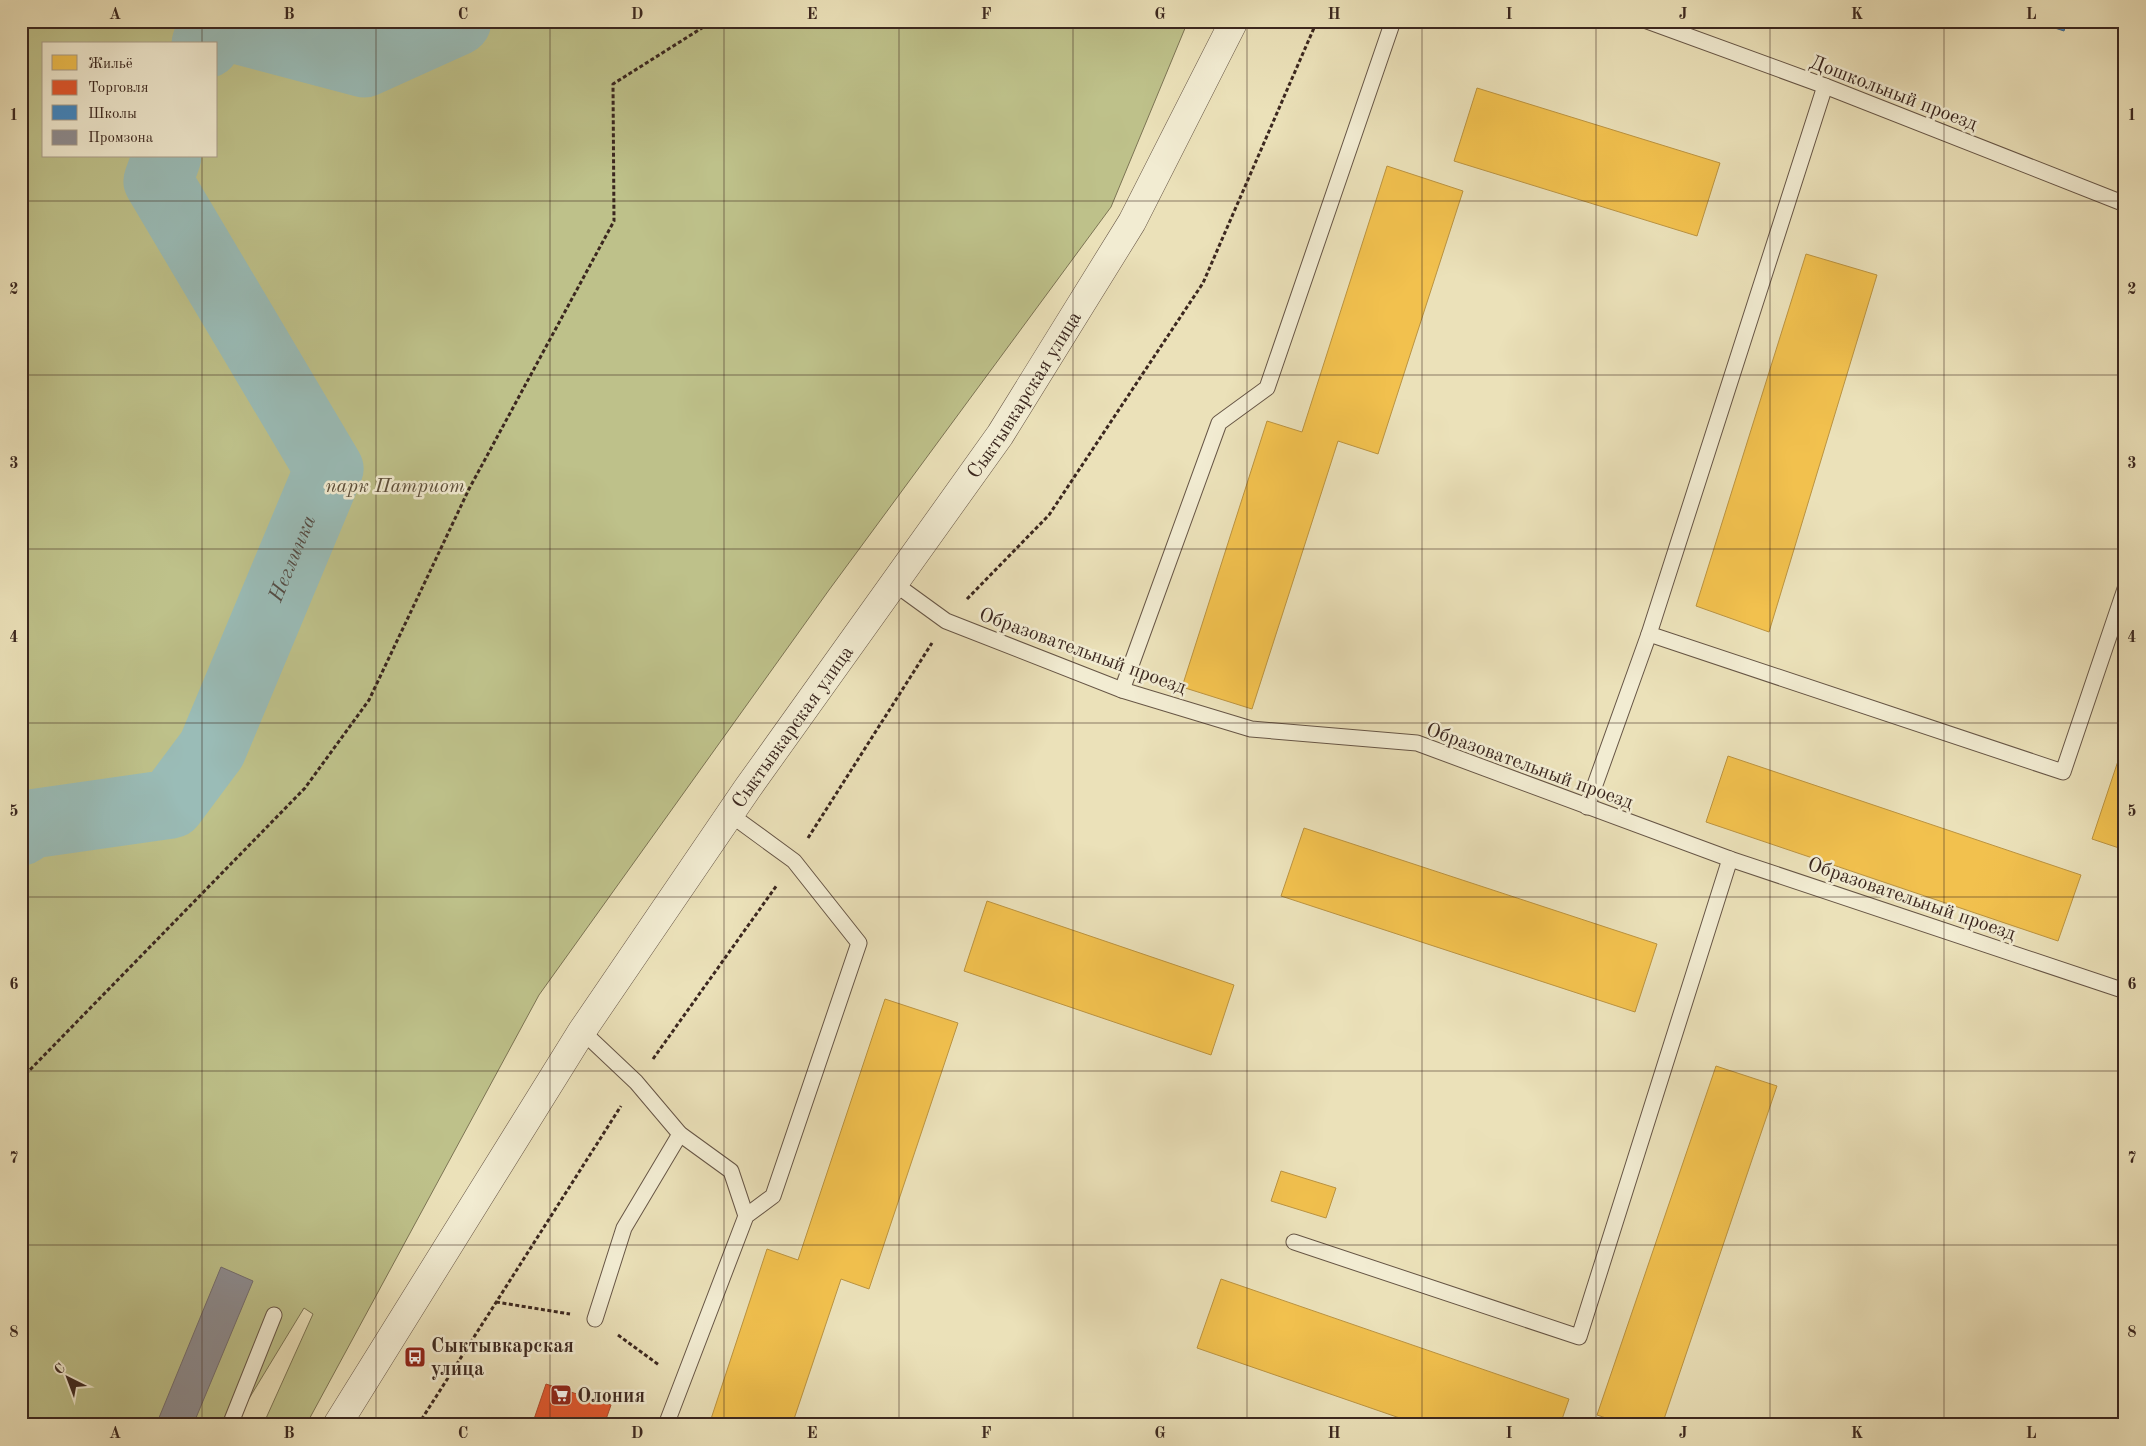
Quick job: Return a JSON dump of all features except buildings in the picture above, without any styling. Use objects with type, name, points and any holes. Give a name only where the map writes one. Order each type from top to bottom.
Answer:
[{"type":"street","name":"Сыктывкарская улица","points":[[336,1425],[582,1031],[731,815],[1000,434],[1132,222],[1234,21]]},
{"type":"lane","points":[[1122,690],[1219,423],[1267,388],[1393,21]]},
{"type":"lane","name":"Дошкольный проезд","points":[[1647,21],[1825,86],[2125,204]]},
{"type":"lane","points":[[1587,807],[1649,634],[1825,86]]},
{"type":"lane","name":"Образовательный проезд","points":[[895,584],[946,621],[1122,690],[1251,729],[1417,743],[1730,859],[2125,991]]},
{"type":"lane","points":[[1649,634],[2063,772],[2125,589]]},
{"type":"lane","points":[[666,1425],[746,1216],[773,1196],[859,943],[794,861],[731,815]]},
{"type":"lane","points":[[1294,1242],[1579,1337],[1730,859]]},
{"type":"lane","points":[[582,1031],[636,1082],[680,1134],[731,1171],[746,1216]]},
{"type":"lane","points":[[595,1318],[624,1228],[680,1134]]},
{"type":"lane","points":[[230,1425],[274,1315]]},
{"type":"path","points":[[21,1079],[305,788],[369,700],[469,489],[614,221],[613,84],[713,21]]},
{"type":"path","points":[[418,1425],[636,1082],[794,861],[946,621],[1049,515],[1203,283],[1317,21]]},
{"type":"path","points":[[496,1302],[595,1318],[682,1382]]},
{"type":"green space","name":"парк Патриот","points":[[21,21],[1188,21],[1111,207],[829,590],[539,995],[306,1425],[263,1425],[313,1314],[304,1308],[233,1425],[21,1425]]},
{"type":"waterway","name":"Неглинка","points":[[207,42],[213,23],[364,63],[457,21]]},
{"type":"waterway","name":"Неглинка","points":[[21,831],[31,824],[171,804],[212,749],[329,469],[158,181],[166,158]]},
{"type":"place","name":"Сыктывкарская улица","points":[[415,1357]]},
{"type":"place","name":"Олония","points":[[561,1395]]}]
